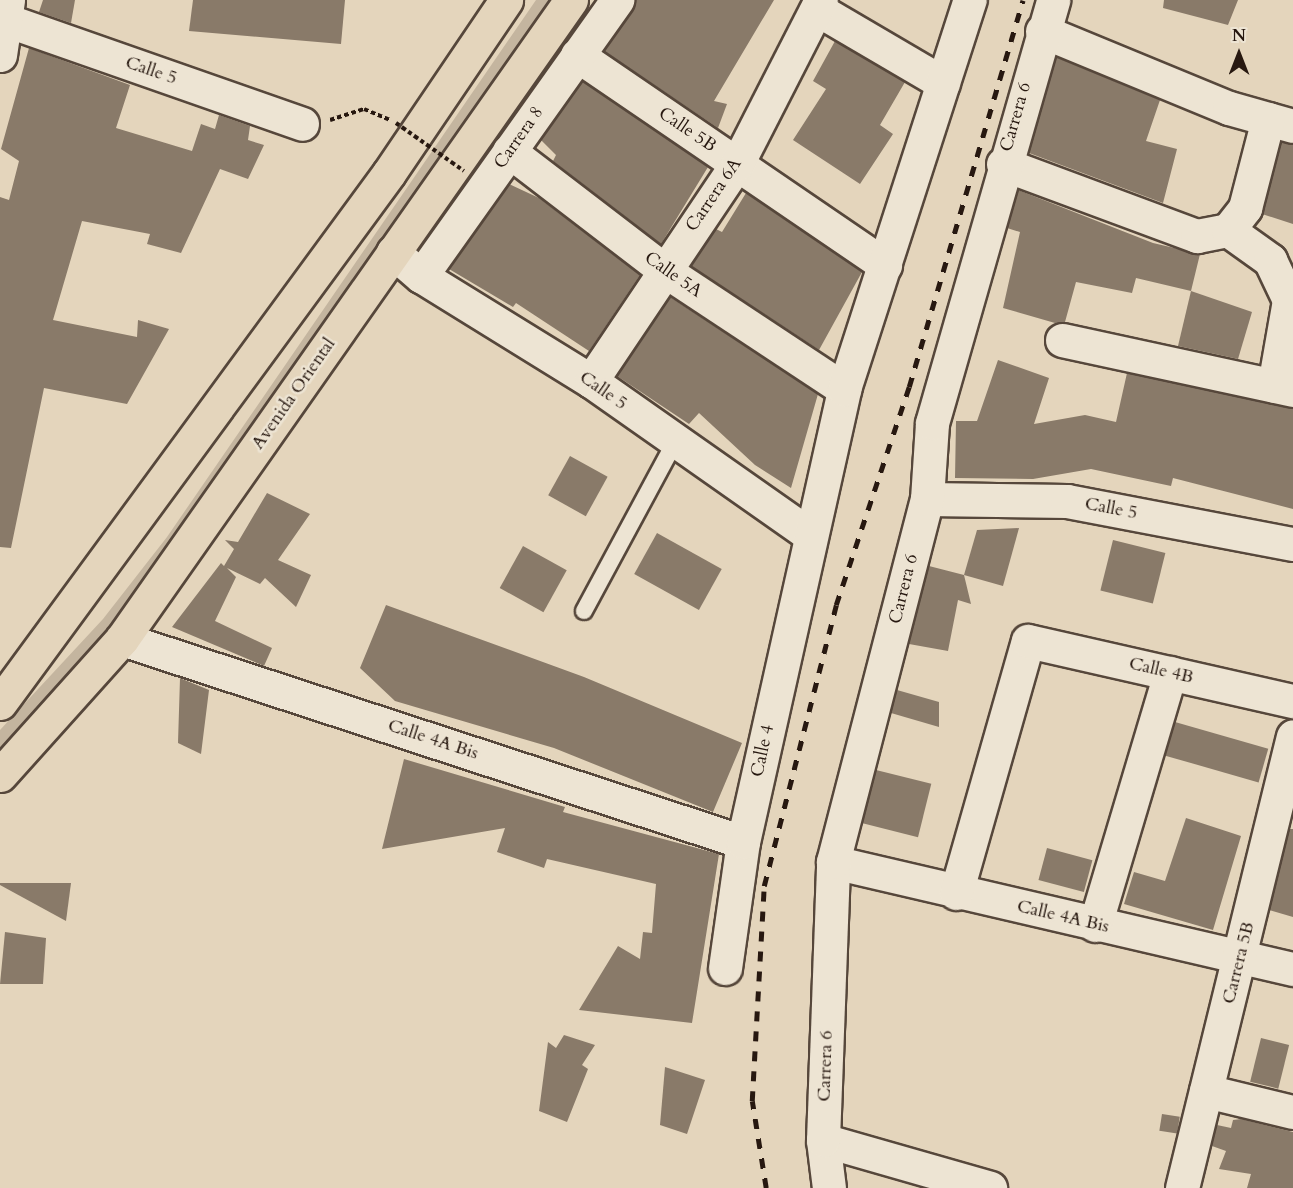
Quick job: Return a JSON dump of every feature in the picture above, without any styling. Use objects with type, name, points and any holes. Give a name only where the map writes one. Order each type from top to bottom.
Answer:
[{"type":"main road","points":[[0,704],[389,173],[506,0]]},
{"type":"main road","name":"Avenida Oriental","points":[[0,775],[122,639],[571,0]]},
{"type":"street","name":"Carrera 8","points":[[421,276],[617,0]]},
{"type":"street","points":[[810,535],[844,389],[970,0]]},
{"type":"street","name":"Carrera 6","points":[[829,1188],[824,1140],[833,862],[927,499],[932,423],[1003,164],[1053,0]]},
{"type":"street","points":[[819,4],[943,83]]},
{"type":"street","name":"Carrera 6A","points":[[591,381],[736,164],[819,4]]},
{"type":"street","name":"Calle 5","points":[[4,12],[302,124]]},
{"type":"street","points":[[0,56],[4,12]]},
{"type":"street","points":[[1003,164],[1197,236],[1228,230],[1245,208],[1280,122],[1042,31]]},
{"type":"street","name":"Calle 5B","points":[[577,55],[885,265]]},
{"type":"street","name":"Calle 5A","points":[[509,151],[664,270],[844,389]]},
{"type":"street","points":[[1062,340],[1283,388],[1289,300],[1270,260],[1228,230]]},
{"type":"street","name":"Calle 5","points":[[393,252],[421,276],[591,381],[810,535]]},
{"type":"street","name":"Calle 5","points":[[927,499],[1067,501],[1293,544]]},
{"type":"street","name":"Calle 4","points":[[725,968],[743,842],[810,535]]},
{"type":"street","name":"Calle 4A Bis","points":[[122,639],[743,842]]},
{"type":"street","name":"Calle 4B","points":[[956,893],[1028,641],[1293,701]]},
{"type":"street","points":[[1095,925],[1170,673]]},
{"type":"street","name":"Carrera 5B","points":[[1182,1188],[1241,958],[1293,736]]},
{"type":"street","name":"Calle 4A Bis","points":[[833,862],[956,893],[1293,969]]},
{"type":"street","points":[[1206,1091],[1293,1112]]},
{"type":"street","points":[[824,1140],[990,1188]]},
{"type":"lane","points":[[584,611],[675,442]]},
{"type":"path","points":[[302,124],[364,109],[396,123],[464,171]]},
{"type":"shaded area","points":[[536,0],[558,0],[133,608],[0,752],[0,730],[103,619],[167,537]]},
{"type":"building","points":[[43,0],[75,0],[71,23],[39,12]]},
{"type":"building","points":[[193,0],[345,0],[341,44],[189,31]]},
{"type":"building","points":[[635,0],[774,0],[714,101],[727,104],[718,128],[604,51]]},
{"type":"building","points":[[1164,0],[1238,0],[1228,25],[1163,8]]},
{"type":"building","points":[[835,41],[905,82],[880,125],[893,134],[860,184],[793,140],[826,89],[813,81]]},
{"type":"building","points":[[29,48],[130,85],[116,128],[192,151],[201,124],[215,129],[219,115],[250,126],[248,140],[264,145],[248,179],[220,169],[181,253],[147,244],[150,234],[82,221],[53,320],[137,337],[138,320],[169,329],[127,404],[44,388],[11,548],[0,547],[0,197],[9,200],[19,161],[1,149]]},
{"type":"building","points":[[1056,57],[1160,100],[1146,141],[1177,149],[1163,203],[1029,153]]},
{"type":"building","points":[[582,81],[708,167],[661,244],[553,161],[556,155],[541,140]]},
{"type":"building","points":[[1281,142],[1293,144],[1293,224],[1262,214]]},
{"type":"building","points":[[509,184],[539,198],[640,275],[589,351],[516,303],[513,307],[449,269]]},
{"type":"building","points":[[1018,190],[1153,243],[1200,254],[1191,291],[1136,278],[1132,293],[1076,282],[1065,322],[1055,323],[1003,308],[1020,232],[1007,228]]},
{"type":"building","points":[[746,193],[862,272],[819,350],[691,266],[716,229],[722,232]]},
{"type":"building","points":[[1191,291],[1252,312],[1238,359],[1178,346]]},
{"type":"building","points":[[670,297],[818,394],[791,488],[755,465],[699,413],[689,424],[617,376]]},
{"type":"building","points":[[998,360],[1049,378],[1034,424],[1085,415],[1116,422],[1127,373],[1293,409],[1293,509],[1173,478],[1171,486],[1091,469],[1033,479],[955,478],[956,421],[977,421]]},
{"type":"building","points":[[570,456],[608,477],[586,516],[548,495]]},
{"type":"building","points":[[267,493],[310,514],[278,560],[311,575],[296,607],[265,578],[260,584],[227,568],[236,577],[215,621],[272,648],[264,666],[172,627],[221,563],[224,566],[234,549],[225,540],[238,542]]},
{"type":"building","points":[[1019,528],[1003,586],[964,575],[977,530]]},
{"type":"building","points":[[657,533],[722,569],[699,610],[634,574]]},
{"type":"building","points":[[1113,540],[1165,553],[1153,604],[1100,590]]},
{"type":"building","points":[[523,546],[567,570],[543,612],[500,588]]},
{"type":"building","points":[[929,566],[964,575],[971,604],[958,600],[948,651],[909,644]]},
{"type":"building","points":[[386,605],[584,677],[742,743],[713,812],[554,748],[395,701],[360,668]]},
{"type":"building","points":[[180,678],[209,690],[201,754],[178,743]]},
{"type":"building","points":[[897,690],[939,702],[939,727],[891,713]]},
{"type":"building","points":[[1175,722],[1268,749],[1259,782],[1165,756]]},
{"type":"building","points":[[404,759],[565,807],[563,812],[719,854],[692,1023],[579,1010],[618,946],[640,959],[643,932],[652,933],[656,884],[547,859],[544,868],[497,852],[505,828],[382,849]]},
{"type":"building","points":[[876,770],[931,784],[918,837],[863,823]]},
{"type":"building","points":[[1186,818],[1241,836],[1213,930],[1124,904],[1134,872],[1165,881]]},
{"type":"building","points":[[1289,829],[1293,829],[1293,917],[1269,910]]},
{"type":"building","points":[[1047,848],[1092,860],[1084,892],[1038,880]]},
{"type":"building","points":[[0,883],[71,883],[66,921],[0,885]]},
{"type":"building","points":[[5,932],[46,938],[43,984],[0,984]]},
{"type":"building","points":[[564,1035],[595,1045],[582,1065],[588,1069],[567,1122],[539,1111],[548,1042],[556,1048]]},
{"type":"building","points":[[1261,1038],[1289,1045],[1278,1089],[1250,1082]]},
{"type":"building","points":[[665,1067],[705,1080],[687,1134],[660,1125]]},
{"type":"building","points":[[1162,1114],[1180,1117],[1177,1134],[1159,1131]]},
{"type":"building","points":[[1241,1119],[1293,1132],[1293,1188],[1247,1188],[1251,1174],[1219,1169],[1226,1151],[1212,1146],[1217,1125],[1231,1128],[1233,1120]]},
{"type":"railway","points":[[766,1188],[752,1101],[764,886],[836,605],[909,387],[1023,0]]}]
